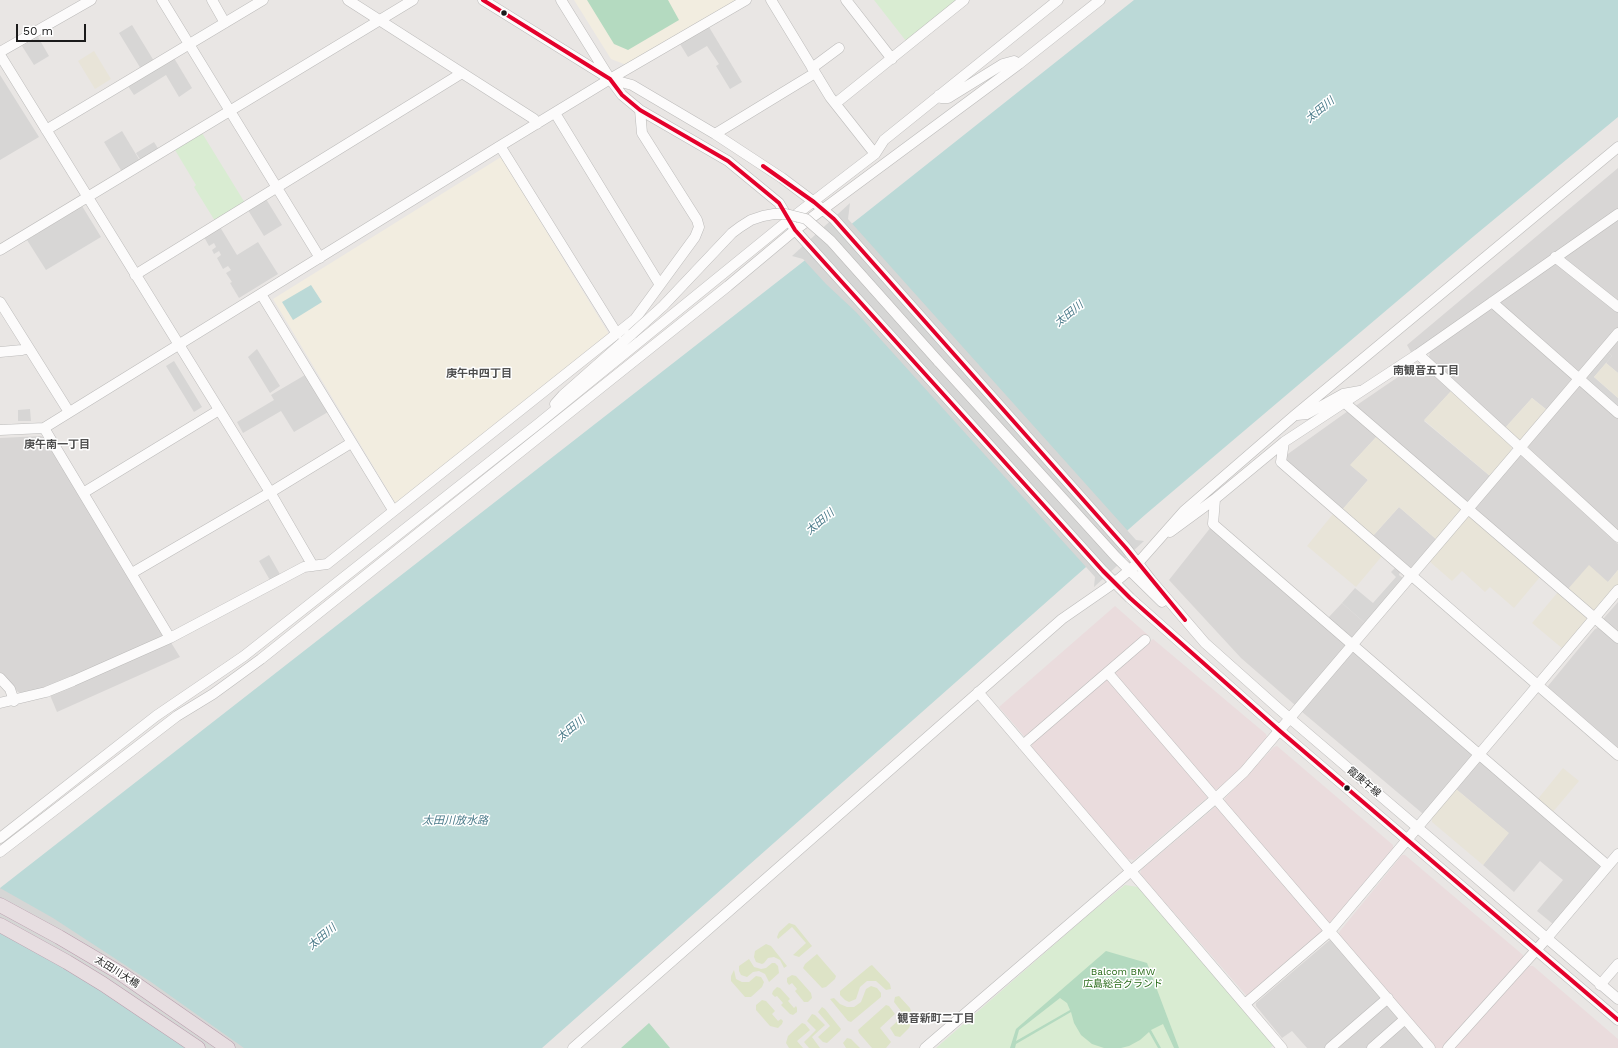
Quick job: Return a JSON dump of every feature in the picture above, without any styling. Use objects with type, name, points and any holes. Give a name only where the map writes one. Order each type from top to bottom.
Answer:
[{"type":"highway","name":"太田川大橋","points":[[0,905],[59,937],[120,973],[228,1048]]},
{"type":"highway","name":"太田川大橋","points":[[0,925],[103,984],[198,1048]]},
{"type":"street","points":[[91,0],[0,54],[218,410],[270,492],[313,566]]},
{"type":"street","points":[[162,0],[320,258]]},
{"type":"street","points":[[212,0],[226,22]]},
{"type":"street","points":[[46,130],[263,0]]},
{"type":"street","points":[[348,0],[462,74],[534,118],[537,124]]},
{"type":"street","points":[[0,250],[413,0]]},
{"type":"street","points":[[483,0],[610,79]]},
{"type":"street","points":[[561,0],[622,96],[640,110],[728,161],[779,203],[795,230],[1114,583],[1280,731],[1618,1020]]},
{"type":"street","points":[[0,430],[44,428],[500,146],[610,79],[746,0]]},
{"type":"street","points":[[770,0],[836,103],[875,154]]},
{"type":"street","points":[[846,0],[892,59]]},
{"type":"street","points":[[836,103],[964,0]]},
{"type":"street","points":[[0,838],[156,716],[244,656],[538,424],[789,220],[875,154],[884,140],[1058,0]]},
{"type":"street","points":[[0,852],[177,716],[214,694],[261,659],[728,286],[795,230],[1019,64],[1100,0]]},
{"type":"street","points":[[715,134],[814,70],[839,48]]},
{"type":"street","points":[[939,95],[941,98],[948,98],[1003,64],[1014,61],[1019,64]]},
{"type":"street","points":[[136,275],[462,74]]},
{"type":"street","name":"霞庚午線","points":[[610,79],[632,85],[715,134],[814,202],[834,219],[1126,548],[1205,643],[1618,1000]]},
{"type":"street","points":[[0,703],[14,701],[46,692],[170,638],[304,567],[327,564],[635,319],[695,237],[699,227],[697,220],[642,133],[640,110]]},
{"type":"street","points":[[555,113],[660,285]]},
{"type":"street","points":[[500,146],[617,334]]},
{"type":"street","points":[[573,1048],[1062,619],[1114,583],[1138,563],[1184,511],[1295,415],[1618,147]]},
{"type":"street","points":[[789,220],[823,210]]},
{"type":"street","points":[[538,424],[564,395],[662,306],[732,233],[751,220],[774,214],[786,214],[806,219],[831,241],[1116,557],[1205,643]]},
{"type":"street","points":[[1162,537],[1180,526],[1215,499],[1284,442],[1418,354],[1618,214]]},
{"type":"street","points":[[1555,258],[1618,307]]},
{"type":"street","points":[[261,294],[351,443],[394,510]]},
{"type":"street","points":[[0,302],[69,412]]},
{"type":"street","points":[[1492,302],[1618,413]]},
{"type":"street","points":[[925,1048],[1216,798],[1244,772],[1412,576],[1578,378],[1618,333]]},
{"type":"street","points":[[0,352],[29,348]]},
{"type":"street","points":[[1418,354],[1618,537]]},
{"type":"street","points":[[1295,415],[1308,414],[1343,394],[1362,391]]},
{"type":"street","points":[[1344,403],[1618,638]]},
{"type":"street","points":[[83,493],[218,410]]},
{"type":"street","points":[[44,428],[170,638]]},
{"type":"street","points":[[1284,442],[1281,462],[1618,755]]},
{"type":"street","points":[[132,573],[351,443]]},
{"type":"street","points":[[1215,499],[1213,524],[1608,866]]},
{"type":"street","points":[[1245,1004],[1330,931],[1618,590]]},
{"type":"street","points":[[1023,745],[1145,640]]},
{"type":"street","points":[[1108,673],[1430,1048]]},
{"type":"street","points":[[0,678],[10,689],[14,701]]},
{"type":"street","points":[[978,692],[1282,1048]]},
{"type":"street","points":[[1448,1048],[1536,951],[1618,854]]},
{"type":"street","points":[[1600,985],[1618,964]]},
{"type":"street","points":[[1330,1048],[1388,998]]},
{"type":"street","points":[[1372,1048],[1405,1020]]},
{"type":"shaded area","points":[[574,0],[736,0],[629,66],[611,59]]},
{"type":"shaded area","points":[[132,25],[154,61],[141,69],[119,33]]},
{"type":"shaded area","points":[[709,27],[742,82],[730,89],[716,66],[719,64],[707,46],[688,57],[680,44]]},
{"type":"shaded area","points":[[38,37],[49,56],[34,65],[22,46]]},
{"type":"shaded area","points":[[94,51],[111,79],[95,89],[78,61]]},
{"type":"shaded area","points":[[174,58],[192,88],[179,97],[166,75],[134,95],[128,86]]},
{"type":"shaded area","points":[[0,75],[39,137],[0,160]]},
{"type":"shaded area","points":[[122,131],[140,161],[122,172],[104,142]]},
{"type":"shaded area","points":[[154,142],[159,150],[141,161],[136,153]]},
{"type":"shaded area","points":[[501,157],[609,334],[396,504],[273,299]]},
{"type":"shaded area","points":[[1618,168],[1618,209],[1412,354],[1407,345]]},
{"type":"shaded area","points":[[266,199],[282,225],[264,236],[248,210]]},
{"type":"shaded area","points":[[82,206],[101,237],[46,270],[27,240]]},
{"type":"shaded area","points":[[1618,218],[1618,303],[1565,263],[1565,254]]},
{"type":"shaded area","points":[[220,227],[237,255],[258,242],[278,274],[239,298],[226,273],[231,270],[228,266],[223,269],[217,258],[221,255],[219,251],[214,254],[212,250],[216,247],[214,243],[209,246],[204,237]]},
{"type":"shaded area","points":[[1553,263],[1557,263],[1618,311],[1618,328],[1581,371],[1575,371],[1501,306],[1501,301]]},
{"type":"shaded area","points":[[1489,309],[1494,310],[1571,376],[1571,380],[1547,410],[1532,398],[1505,428],[1429,357],[1430,352]]},
{"type":"shaded area","points":[[1618,338],[1618,373],[1606,363],[1612,356],[1607,351]]},
{"type":"shaded area","points":[[257,349],[280,386],[270,393],[248,357]]},
{"type":"shaded area","points":[[1607,351],[1612,356],[1594,377],[1618,398],[1618,408],[1585,379]]},
{"type":"shaded area","points":[[174,361],[202,407],[194,412],[166,366]]},
{"type":"shaded area","points":[[1420,362],[1452,390],[1424,421],[1490,476],[1469,501],[1465,502],[1354,407]]},
{"type":"shaded area","points":[[1606,363],[1618,373],[1618,398],[1594,377]]},
{"type":"shaded area","points":[[305,375],[328,412],[294,432],[281,411],[243,433],[237,422],[274,400],[271,395]]},
{"type":"shaded area","points":[[1577,386],[1581,386],[1618,418],[1618,531],[1529,448],[1528,444]]},
{"type":"shaded area","points":[[1452,390],[1512,446],[1511,451],[1490,476],[1424,420]]},
{"type":"shaded area","points":[[1532,398],[1547,410],[1521,439],[1518,439],[1505,428]]},
{"type":"shaded area","points":[[30,409],[31,421],[18,421],[18,410]]},
{"type":"shaded area","points":[[1348,411],[1377,436],[1351,465],[1368,480],[1342,510],[1284,459],[1285,456]]},
{"type":"shaded area","points":[[41,436],[180,657],[57,712],[47,688],[25,694],[18,692],[0,672],[0,438]]},
{"type":"shaded area","points":[[1377,436],[1460,508],[1460,512],[1437,540],[1399,507],[1372,537],[1342,510],[1368,480],[1350,465]]},
{"type":"shaded area","points":[[1518,456],[1522,456],[1618,544],[1618,570],[1608,582],[1567,590],[1475,511],[1475,507]]},
{"type":"shaded area","points":[[1399,507],[1437,540],[1413,569],[1409,569],[1372,537]]},
{"type":"shaded area","points":[[1333,514],[1382,556],[1356,587],[1307,546]]},
{"type":"shaded area","points":[[1465,516],[1471,516],[1540,577],[1514,608],[1490,587],[1485,592],[1462,571],[1452,581],[1429,561]]},
{"type":"shaded area","points":[[1211,527],[1346,642],[1346,648],[1295,705],[1241,658],[1169,580]]},
{"type":"shaded area","points":[[269,555],[281,576],[271,582],[259,561]]},
{"type":"shaded area","points":[[1589,565],[1608,582],[1618,570],[1618,585],[1595,612],[1567,590]]},
{"type":"shaded area","points":[[1395,568],[1400,572],[1399,575],[1403,578],[1366,624],[1342,603],[1355,588],[1373,603],[1396,577],[1391,572]]},
{"type":"shaded area","points":[[1558,592],[1587,617],[1587,621],[1563,649],[1532,623]]},
{"type":"shaded area","points":[[1618,602],[1618,635],[1604,623],[1604,618]]},
{"type":"shaded area","points":[[1342,603],[1366,624],[1354,637],[1350,637],[1328,618]]},
{"type":"shaded area","points":[[1115,606],[1148,635],[1029,737],[1024,736],[999,707]]},
{"type":"shaded area","points":[[1600,627],[1618,643],[1618,751],[1548,690],[1548,686],[1595,629]]},
{"type":"shaded area","points":[[1153,639],[1266,734],[1267,738],[1242,769],[1220,790],[1214,789],[1115,676],[1116,671]]},
{"type":"shaded area","points":[[1351,652],[1355,652],[1472,753],[1473,758],[1426,813],[1422,813],[1301,711]]},
{"type":"shaded area","points":[[1106,680],[1110,680],[1208,797],[1134,860],[1128,859],[1032,748],[1032,743]]},
{"type":"shaded area","points":[[1277,746],[1393,845],[1393,849],[1334,923],[1328,923],[1225,802],[1225,798],[1274,747]]},
{"type":"shaded area","points":[[1482,762],[1601,865],[1602,870],[1553,924],[1537,911],[1563,880],[1540,861],[1514,892],[1483,865],[1508,833],[1456,789],[1478,763]]},
{"type":"shaded area","points":[[1563,768],[1579,781],[1552,813],[1537,800]]},
{"type":"shaded area","points":[[1456,789],[1509,833],[1483,865],[1432,822],[1432,817]]},
{"type":"shaded area","points":[[1215,807],[1220,807],[1324,928],[1323,932],[1250,995],[1246,995],[1140,874],[1141,870]]},
{"type":"shaded area","points":[[1402,855],[1405,855],[1523,955],[1523,960],[1443,1048],[1435,1048],[1338,935]]},
{"type":"shaded area","points":[[1331,939],[1383,997],[1326,1048],[1307,1048],[1292,1031],[1282,1038],[1256,1006],[1256,1003]]},
{"type":"shaded area","points":[[1529,966],[1533,966],[1618,1039],[1618,1048],[1453,1048]]},
{"type":"shaded area","points":[[1386,1003],[1401,1019],[1369,1048],[1335,1048]]},
{"type":"shaded area","points":[[1405,1024],[1427,1048],[1377,1048]]},
{"type":"green space","points":[[587,0],[668,0],[679,20],[628,50],[614,44]]},
{"type":"green space","points":[[874,0],[957,0],[906,41]]},
{"type":"green space","points":[[202,133],[245,203],[215,221],[194,187],[196,185],[175,150]]},
{"type":"green space","name":"Balcom BMW 広島総合グランド","points":[[1125,885],[1138,887],[1274,1045],[1270,1048],[936,1048],[1088,915]]},
{"type":"green space","points":[[789,923],[795,925],[812,946],[799,957],[793,955],[806,943],[792,927],[778,939],[777,937],[779,932]]},
{"type":"green space","points":[[766,944],[771,946],[787,966],[784,968],[780,960],[774,957],[768,958],[762,964],[756,962],[754,957],[755,951]]},
{"type":"green space","points":[[1106,951],[1147,963],[1179,1048],[1174,1048],[1163,1024],[1151,1030],[1161,1048],[1158,1048],[1149,1032],[1140,1040],[1129,1046],[1121,1048],[1104,1048],[1092,1044],[1081,1035],[1074,1023],[1071,1012],[1016,1044],[1015,1048],[1010,1048],[1016,1029]],"holes":[[[1060,998],[1067,1003],[1070,1010],[1016,1041],[1019,1030]]]},
{"type":"green space","points":[[817,954],[836,976],[835,979],[826,987],[822,988],[803,968],[805,964]]},
{"type":"green space","points":[[749,959],[754,967],[761,969],[775,963],[778,966],[779,973],[769,982],[765,974],[759,971],[753,972],[747,977],[741,975],[739,966]]},
{"type":"green space","points":[[872,965],[890,984],[891,989],[886,990],[876,981],[867,981],[860,987],[856,999],[849,1002],[845,1000],[840,995],[840,991]]},
{"type":"green space","points":[[734,970],[736,979],[742,982],[749,982],[756,976],[761,977],[764,982],[762,987],[751,997],[745,997],[731,981],[731,976]]},
{"type":"green space","points":[[792,975],[796,976],[811,993],[812,998],[808,1002],[804,1002],[795,991],[797,989],[792,983],[789,985],[787,982],[787,978]]},
{"type":"green space","points":[[871,986],[877,988],[881,993],[881,997],[851,1022],[848,1021],[830,999],[834,998],[840,1004],[847,1007],[854,1007],[861,1002],[866,989]]},
{"type":"green space","points":[[777,987],[780,988],[790,999],[788,1001],[794,1008],[796,1006],[797,1012],[793,1015],[781,1005],[783,1003],[777,996],[775,997],[772,994]]},
{"type":"green space","points":[[899,996],[910,1008],[913,1018],[909,1028],[900,1037],[895,1036],[890,1028],[904,1015],[894,1002],[895,997]]},
{"type":"green space","points":[[762,1000],[766,1001],[775,1011],[772,1014],[778,1021],[781,1019],[783,1021],[778,1028],[770,1026],[756,1010],[756,1005]]},
{"type":"green space","points":[[886,1005],[889,1006],[895,1014],[880,1028],[891,1042],[886,1048],[872,1048],[858,1030]]},
{"type":"green space","points":[[822,1007],[841,1029],[827,1043],[823,1042],[818,1037],[830,1026],[818,1012]]},
{"type":"green space","points":[[812,1014],[825,1025],[812,1037],[820,1048],[809,1048],[804,1042],[816,1030],[807,1021]]},
{"type":"green space","points":[[649,1023],[670,1048],[621,1048]]},
{"type":"green space","points":[[802,1023],[805,1024],[810,1030],[797,1041],[803,1048],[789,1048],[786,1043],[788,1036]]},
{"type":"green space","points":[[847,1038],[851,1039],[860,1048],[846,1048],[843,1043]]},
{"type":"water","name":"太田川放水路","points":[[1134,0],[1618,0],[1618,117],[1474,236],[1146,514],[542,1048],[0,1048],[0,888],[863,215]]},
{"type":"water","points":[[311,285],[322,302],[293,320],[282,302]]},
{"type":"pier","points":[[850,203],[848,219],[1136,540],[1144,541],[1094,587],[1095,577],[856,312],[826,284],[803,259],[792,256]]},
{"type":"pier","points":[[0,888],[53,918],[151,982],[244,1048],[190,1048],[103,989],[0,928]]},
{"type":"transit line","name":"50","points":[[483,0],[610,79],[622,95],[640,110],[728,161],[779,203],[795,230],[1103,571],[1130,598],[1280,731],[1618,1020]]},
{"type":"transit line","name":"50","points":[[763,166],[814,202],[834,219],[1126,548],[1185,620]]},
{"type":"district","name":"南観音五丁目","points":[[1426,371]]},
{"type":"district","name":"庚午中四丁目","points":[[479,374]]},
{"type":"district","name":"庚午南一丁目","points":[[57,445]]},
{"type":"district","name":"観音新町二丁目","points":[[936,1019]]},
{"type":"water label","name":"太田川","points":[[1320,110]]},
{"type":"water label","name":"太田川","points":[[1069,314]]},
{"type":"water label","name":"太田川","points":[[820,522]]},
{"type":"water label","name":"太田川","points":[[571,729]]},
{"type":"water label","name":"太田川","points":[[322,937]]}]
